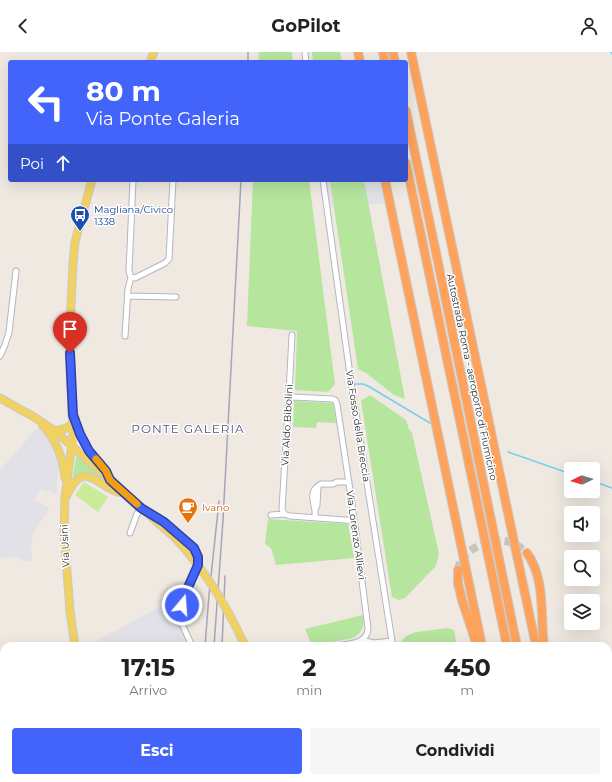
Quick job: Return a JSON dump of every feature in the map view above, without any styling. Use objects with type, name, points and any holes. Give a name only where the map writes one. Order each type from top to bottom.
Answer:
[{"type":"highway","points":[[411,52],[535,642]]},
{"type":"highway","name":"Autostrada Roma - aeroporto di Fiumicino","points":[[408,120],[516,642]]},
{"type":"highway","name":"Autostrada Roma - aeroporto di Fiumicino","points":[[408,173],[506,642]]},
{"type":"highway","points":[[385,182],[481,642]]},
{"type":"highway","points":[[527,553],[535,568],[540,589],[543,611],[544,642]]},
{"type":"highway","points":[[458,570],[458,583],[462,600],[476,642]]},
{"type":"main road","points":[[91,182],[78,232],[73,264],[70,340],[71,389],[73,415],[83,440],[89,451],[106,471],[110,480]]},
{"type":"main road","points":[[0,398],[34,417],[55,431],[175,538],[195,560],[216,590],[243,642]]},
{"type":"main road","name":"Via Usini","points":[[73,415],[72,446],[64,500],[64,546],[74,642]]},
{"type":"main road","points":[[34,417],[47,431],[58,448],[64,468],[66,488]]},
{"type":"main road","points":[[55,431],[63,430],[73,424]]},
{"type":"main road","points":[[64,500],[74,483],[78,479],[86,476],[95,479],[116,492],[124,493]]},
{"type":"street","points":[[125,336],[128,285],[131,277],[129,271],[133,182]]},
{"type":"street","points":[[131,277],[135,278],[169,259],[173,182]]},
{"type":"street","name":"Via Fosso della Breccia","points":[[323,182],[351,381],[392,641],[384,642]]},
{"type":"street","points":[[0,356],[9,332],[16,271]]},
{"type":"street","points":[[128,296],[176,297]]},
{"type":"street","name":"Via Aldo Bibolini","points":[[284,514],[282,508],[290,398],[292,336]]},
{"type":"street","name":"Via Lorenzo Allievi","points":[[290,398],[332,399],[337,404],[354,515],[353,522],[355,526],[368,622],[368,634],[362,640]]},
{"type":"street","points":[[315,518],[318,486],[321,484],[349,482]]},
{"type":"street","points":[[130,533],[137,514],[141,508],[164,522],[194,548],[198,555],[198,565],[185,594],[182,608],[182,624],[190,642]]},
{"type":"street","points":[[271,515],[284,514],[290,516],[346,520],[353,522]]},
{"type":"street","points":[[357,642],[362,640]]},
{"type":"street","name":"Via Fosso della Breccia","points":[[362,640],[372,642]]},
{"type":"shaded area","points":[[326,182],[380,182],[385,203],[331,208]]},
{"type":"shaded area","points":[[38,427],[48,435],[55,448],[60,465],[57,480],[57,494],[40,489],[35,501],[49,507],[47,514],[33,534],[31,546],[32,561],[26,562],[19,558],[9,557],[0,559],[0,470]]},
{"type":"shaded area","points":[[178,597],[178,622],[186,642],[94,642]]},
{"type":"green space","points":[[259,52],[292,52],[293,60],[258,60]]},
{"type":"green space","points":[[312,52],[340,52],[342,60],[313,60]]},
{"type":"green space","points":[[253,182],[309,182],[335,384],[328,392],[295,390],[297,331],[247,326]]},
{"type":"green space","points":[[330,182],[364,182],[405,399],[394,395],[366,373],[358,369]]},
{"type":"green space","points":[[370,395],[406,420],[412,433],[439,554],[436,566],[405,598],[399,600],[392,597],[361,401]]},
{"type":"green space","points":[[294,401],[333,403],[336,423],[317,422],[316,428],[293,427]]},
{"type":"green space","points":[[77,456],[105,482],[97,477],[72,483]]},
{"type":"green space","points":[[84,482],[108,497],[98,512],[75,495]]},
{"type":"green space","points":[[268,519],[348,524],[354,558],[276,565],[271,548],[265,544]]},
{"type":"green space","points":[[363,615],[362,629],[359,634],[353,638],[332,642],[310,642],[305,629]]},
{"type":"green space","points":[[448,628],[454,630],[456,642],[401,642],[406,636],[416,632]]},
{"type":"waterway","points":[[349,384],[363,384],[368,386],[430,423]]},
{"type":"waterway","points":[[508,452],[564,472]]},
{"type":"waterway","points":[[600,484],[612,488]]},
{"type":"tunnel","points":[[458,570],[461,559],[466,554],[476,547],[494,541],[511,543],[527,553]]},
{"type":"railway","points":[[248,52],[248,60]]},
{"type":"railway","points":[[214,642],[223,520],[241,182]]},
{"type":"railway","points":[[205,642],[219,501]]},
{"type":"railway","points":[[222,642],[225,576]]},
{"type":"slow traffic","points":[[96,459],[106,471],[110,480],[137,504]]},
{"type":"place","name":"Magliana/Civico 1338","points":[[80,232]]},
{"type":"place","name":"Ivano","points":[[188,524]]},
{"type":"district","name":"PONTE GALERIA","points":[[188,428]]},
{"type":"route","points":[[70,353],[73,415],[80,434],[89,451],[106,471],[110,480],[141,508],[164,522],[194,548],[198,555],[198,565],[183,599],[182,605]]}]
